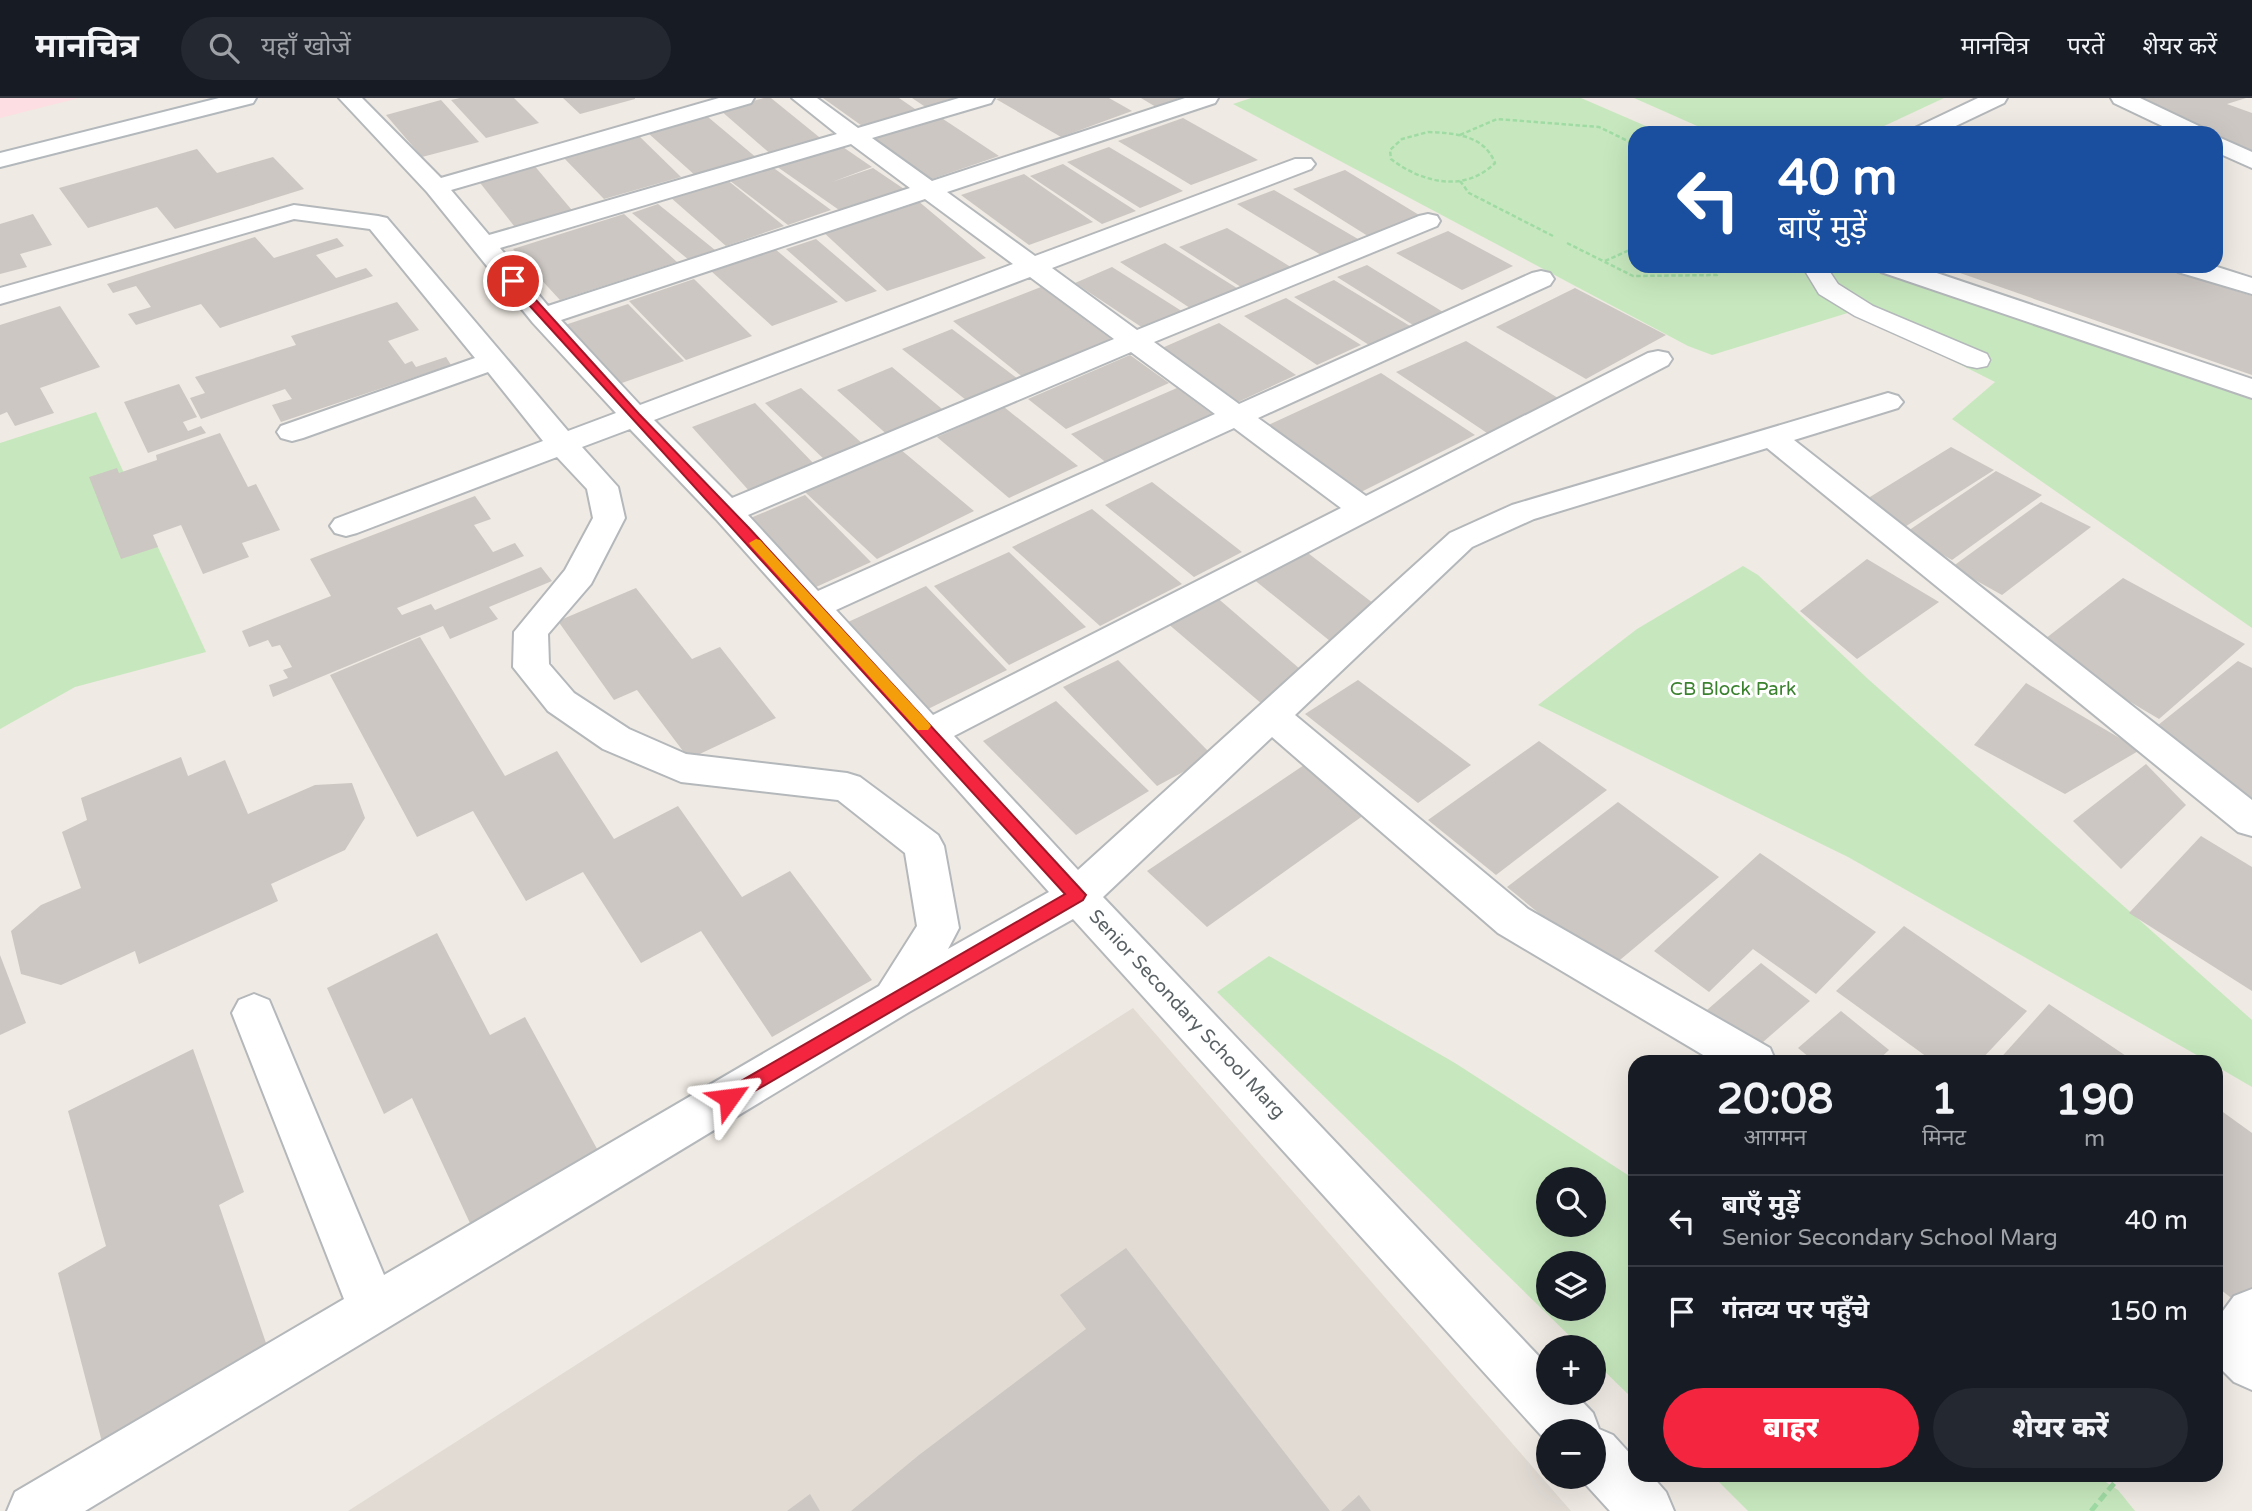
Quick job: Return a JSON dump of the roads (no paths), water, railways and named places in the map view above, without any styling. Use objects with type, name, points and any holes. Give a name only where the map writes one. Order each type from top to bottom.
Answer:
[{"type":"street","points":[[0,142],[176,98]]},
{"type":"street","points":[[0,160],[245,98]]},
{"type":"street","name":"Senior Secondary School Marg","points":[[350,98],[436,187],[543,317],[814,606],[1077,895],[1562,1419]]},
{"type":"street","points":[[436,187],[743,98]]},
{"type":"street","points":[[803,98],[1366,510]]},
{"type":"street","points":[[483,245],[983,98]]},
{"type":"street","points":[[543,317],[1207,98]]},
{"type":"street","points":[[1938,126],[1996,98]]},
{"type":"street","points":[[2122,98],[2180,126]]},
{"type":"street","points":[[2223,146],[2252,160]]},
{"type":"street","points":[[346,526],[1303,164]]},
{"type":"street","points":[[0,296],[294,212],[378,223],[563,445],[602,487],[609,518],[579,576],[531,632],[531,667],[561,702],[627,743],[681,768],[847,787],[924,846],[938,928],[894,999]]},
{"type":"street","points":[[727,512],[1428,221]]},
{"type":"street","points":[[1911,273],[2252,389]]},
{"type":"street","points":[[2210,273],[2252,286]]},
{"type":"street","points":[[814,606],[1541,279]]},
{"type":"street","points":[[929,733],[1658,359]]},
{"type":"street","points":[[292,432],[493,361]]},
{"type":"street","points":[[34,1511],[894,999],[1077,895],[1273,717],[1461,540],[1523,512],[1888,402]]},
{"type":"street","points":[[1771,438],[2252,821]]},
{"type":"street","points":[[1273,717],[1513,921],[1742,1055]]},
{"type":"street","points":[[254,1013],[373,1309]]},
{"type":"street","points":[[1606,1467],[1647,1511]]},
{"type":"lane","points":[[1818,273],[1828,289],[1864,311],[1977,360]]},
{"type":"park label","name":"CB Block Park","points":[[1733,689]]}]
